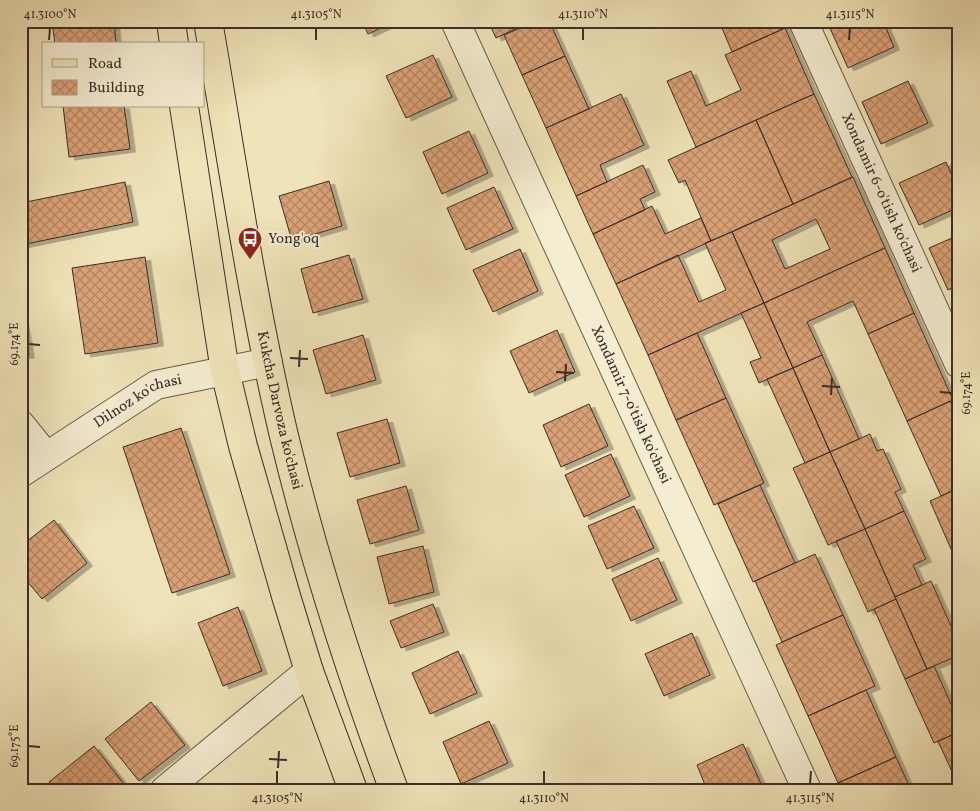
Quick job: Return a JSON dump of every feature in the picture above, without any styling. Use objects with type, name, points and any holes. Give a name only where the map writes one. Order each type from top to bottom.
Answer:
[{"type":"main road","points":[[171,21],[174,42]]},
{"type":"main road","name":"Kukcha Darvoza ko'chasi","points":[[208,21],[268,362],[284,437],[326,588],[374,736],[394,790]]},
{"type":"main road","points":[[184,108],[225,371],[243,446],[309,671],[353,790]]},
{"type":"street","name":"Xondamir 7-o'tish ko'chasi","points":[[455,21],[807,790]]},
{"type":"street","name":"Xondamir 6-o'tish ko'chasi","points":[[803,21],[959,364]]},
{"type":"street","name":"Dilnoz ko'chasi","points":[[21,473],[156,385],[268,362]]},
{"type":"street","points":[[21,425],[46,456]]},
{"type":"street","points":[[164,790],[309,671]]},
{"type":"building","points":[[52,21],[114,21],[116,42],[55,42]]},
{"type":"building","points":[[362,21],[396,21],[368,34]]},
{"type":"building","points":[[488,21],[532,21],[496,38]]},
{"type":"building","points":[[536,21],[549,21],[565,56],[522,75],[504,35]]},
{"type":"building","points":[[719,21],[782,21],[785,28],[732,52]]},
{"type":"building","points":[[839,21],[883,21],[894,47],[848,68],[829,26]]},
{"type":"building","points":[[785,28],[814,94],[696,147],[667,81],[691,71],[706,106],[741,90],[725,55]]},
{"type":"building","points":[[433,55],[452,97],[406,118],[386,76]]},
{"type":"building","points":[[565,56],[589,109],[546,128],[522,75]]},
{"type":"building","points":[[908,81],[928,123],[881,144],[862,102]]},
{"type":"building","points":[[621,94],[644,145],[600,165],[607,182],[576,196],[546,128]]},
{"type":"building","points":[[814,94],[852,177],[793,204],[756,120]]},
{"type":"building","points":[[63,108],[124,108],[130,149],[69,157]]},
{"type":"building","points":[[756,120],[793,204],[711,241],[685,180],[679,183],[668,160]]},
{"type":"building","points":[[469,131],[488,173],[442,194],[423,152]]},
{"type":"building","points":[[946,162],[959,191],[959,207],[919,225],[899,183]]},
{"type":"building","points":[[643,165],[655,192],[640,199],[645,210],[593,234],[576,196]]},
{"type":"building","points":[[853,177],[885,248],[764,303],[732,232]],"holes":[[[816,219],[830,249],[785,269],[772,240]]]},
{"type":"building","points":[[329,181],[342,226],[292,241],[279,196]]},
{"type":"building","points":[[125,182],[133,222],[21,245],[21,203]]},
{"type":"building","points":[[494,187],[513,229],[466,250],[447,208]]},
{"type":"building","points":[[652,206],[665,234],[701,218],[711,241],[616,284],[593,234]]},
{"type":"building","points":[[732,232],[764,303],[648,355],[616,284],[678,255],[699,302],[726,290],[705,243]]},
{"type":"building","points":[[959,235],[959,285],[948,290],[929,248]]},
{"type":"building","points":[[885,248],[914,313],[868,334],[853,301],[807,322],[822,355],[793,368],[764,303]]},
{"type":"building","points":[[520,249],[538,291],[493,312],[473,270]]},
{"type":"building","points":[[349,255],[363,299],[313,313],[301,269]]},
{"type":"building","points":[[145,257],[158,343],[85,354],[72,268]]},
{"type":"building","points":[[764,303],[793,368],[759,383],[750,362],[761,358],[741,313]]},
{"type":"building","points":[[21,310],[29,355],[21,356]]},
{"type":"building","points":[[914,313],[953,400],[907,421],[868,334]]},
{"type":"building","points":[[557,330],[575,372],[529,393],[510,351]]},
{"type":"building","points":[[697,333],[726,398],[676,420],[648,355]]},
{"type":"building","points":[[363,335],[376,380],[326,394],[313,350]]},
{"type":"building","points":[[822,355],[859,439],[830,452],[793,368]]},
{"type":"building","points":[[793,368],[830,452],[805,463],[767,379]]},
{"type":"building","points":[[726,398],[764,483],[714,505],[676,420]]},
{"type":"building","points":[[950,401],[959,420],[959,488],[941,496],[907,421]]},
{"type":"building","points":[[589,404],[608,446],[561,467],[543,425]]},
{"type":"building","points":[[387,419],[400,463],[350,477],[337,433]]},
{"type":"building","points":[[181,428],[230,574],[172,593],[123,447]]},
{"type":"building","points":[[870,434],[877,451],[883,449],[901,489],[895,492],[904,511],[865,529],[830,452]]},
{"type":"building","points":[[830,452],[865,529],[828,545],[793,468]]},
{"type":"building","points":[[611,454],[630,496],[584,517],[565,475]]},
{"type":"building","points":[[760,485],[795,563],[753,582],[718,504]]},
{"type":"building","points":[[406,486],[419,530],[370,544],[357,500]]},
{"type":"building","points":[[959,488],[959,564],[958,565],[930,501]]},
{"type":"building","points":[[634,506],[654,548],[607,569],[588,526]]},
{"type":"building","points":[[904,511],[926,559],[913,565],[922,585],[895,597],[865,529]]},
{"type":"building","points":[[54,520],[87,563],[42,599],[21,574],[21,546]]},
{"type":"building","points":[[865,529],[896,599],[868,612],[836,541]]},
{"type":"building","points":[[423,546],[434,592],[389,604],[377,557]]},
{"type":"building","points":[[815,554],[843,615],[782,642],[755,581]]},
{"type":"building","points":[[658,558],[677,600],[631,621],[612,579]]},
{"type":"building","points":[[931,581],[959,644],[959,655],[927,669],[895,597]]},
{"type":"building","points":[[896,599],[927,669],[905,679],[874,609]]},
{"type":"building","points":[[433,604],[444,632],[401,648],[390,621]]},
{"type":"building","points":[[238,607],[262,671],[223,686],[198,623]]},
{"type":"building","points":[[843,615],[875,686],[808,716],[776,645]]},
{"type":"building","points":[[692,633],[710,675],[664,696],[645,654]]},
{"type":"building","points":[[458,651],[477,693],[430,714],[412,673]]},
{"type":"building","points":[[934,666],[959,722],[959,732],[934,743],[905,679]]},
{"type":"building","points":[[866,690],[896,757],[838,783],[808,716]]},
{"type":"building","points":[[151,702],[185,745],[139,781],[105,739]]},
{"type":"building","points":[[489,721],[508,763],[461,784],[443,742]]},
{"type":"building","points":[[959,732],[959,787],[938,741]]},
{"type":"building","points":[[743,744],[762,786],[754,790],[707,790],[697,765]]},
{"type":"building","points":[[94,746],[128,789],[55,790],[49,782]]},
{"type":"building","points":[[896,757],[911,790],[841,790],[838,783]]},
{"type":"place","name":"Yong'oq","points":[[250,260]]}]
